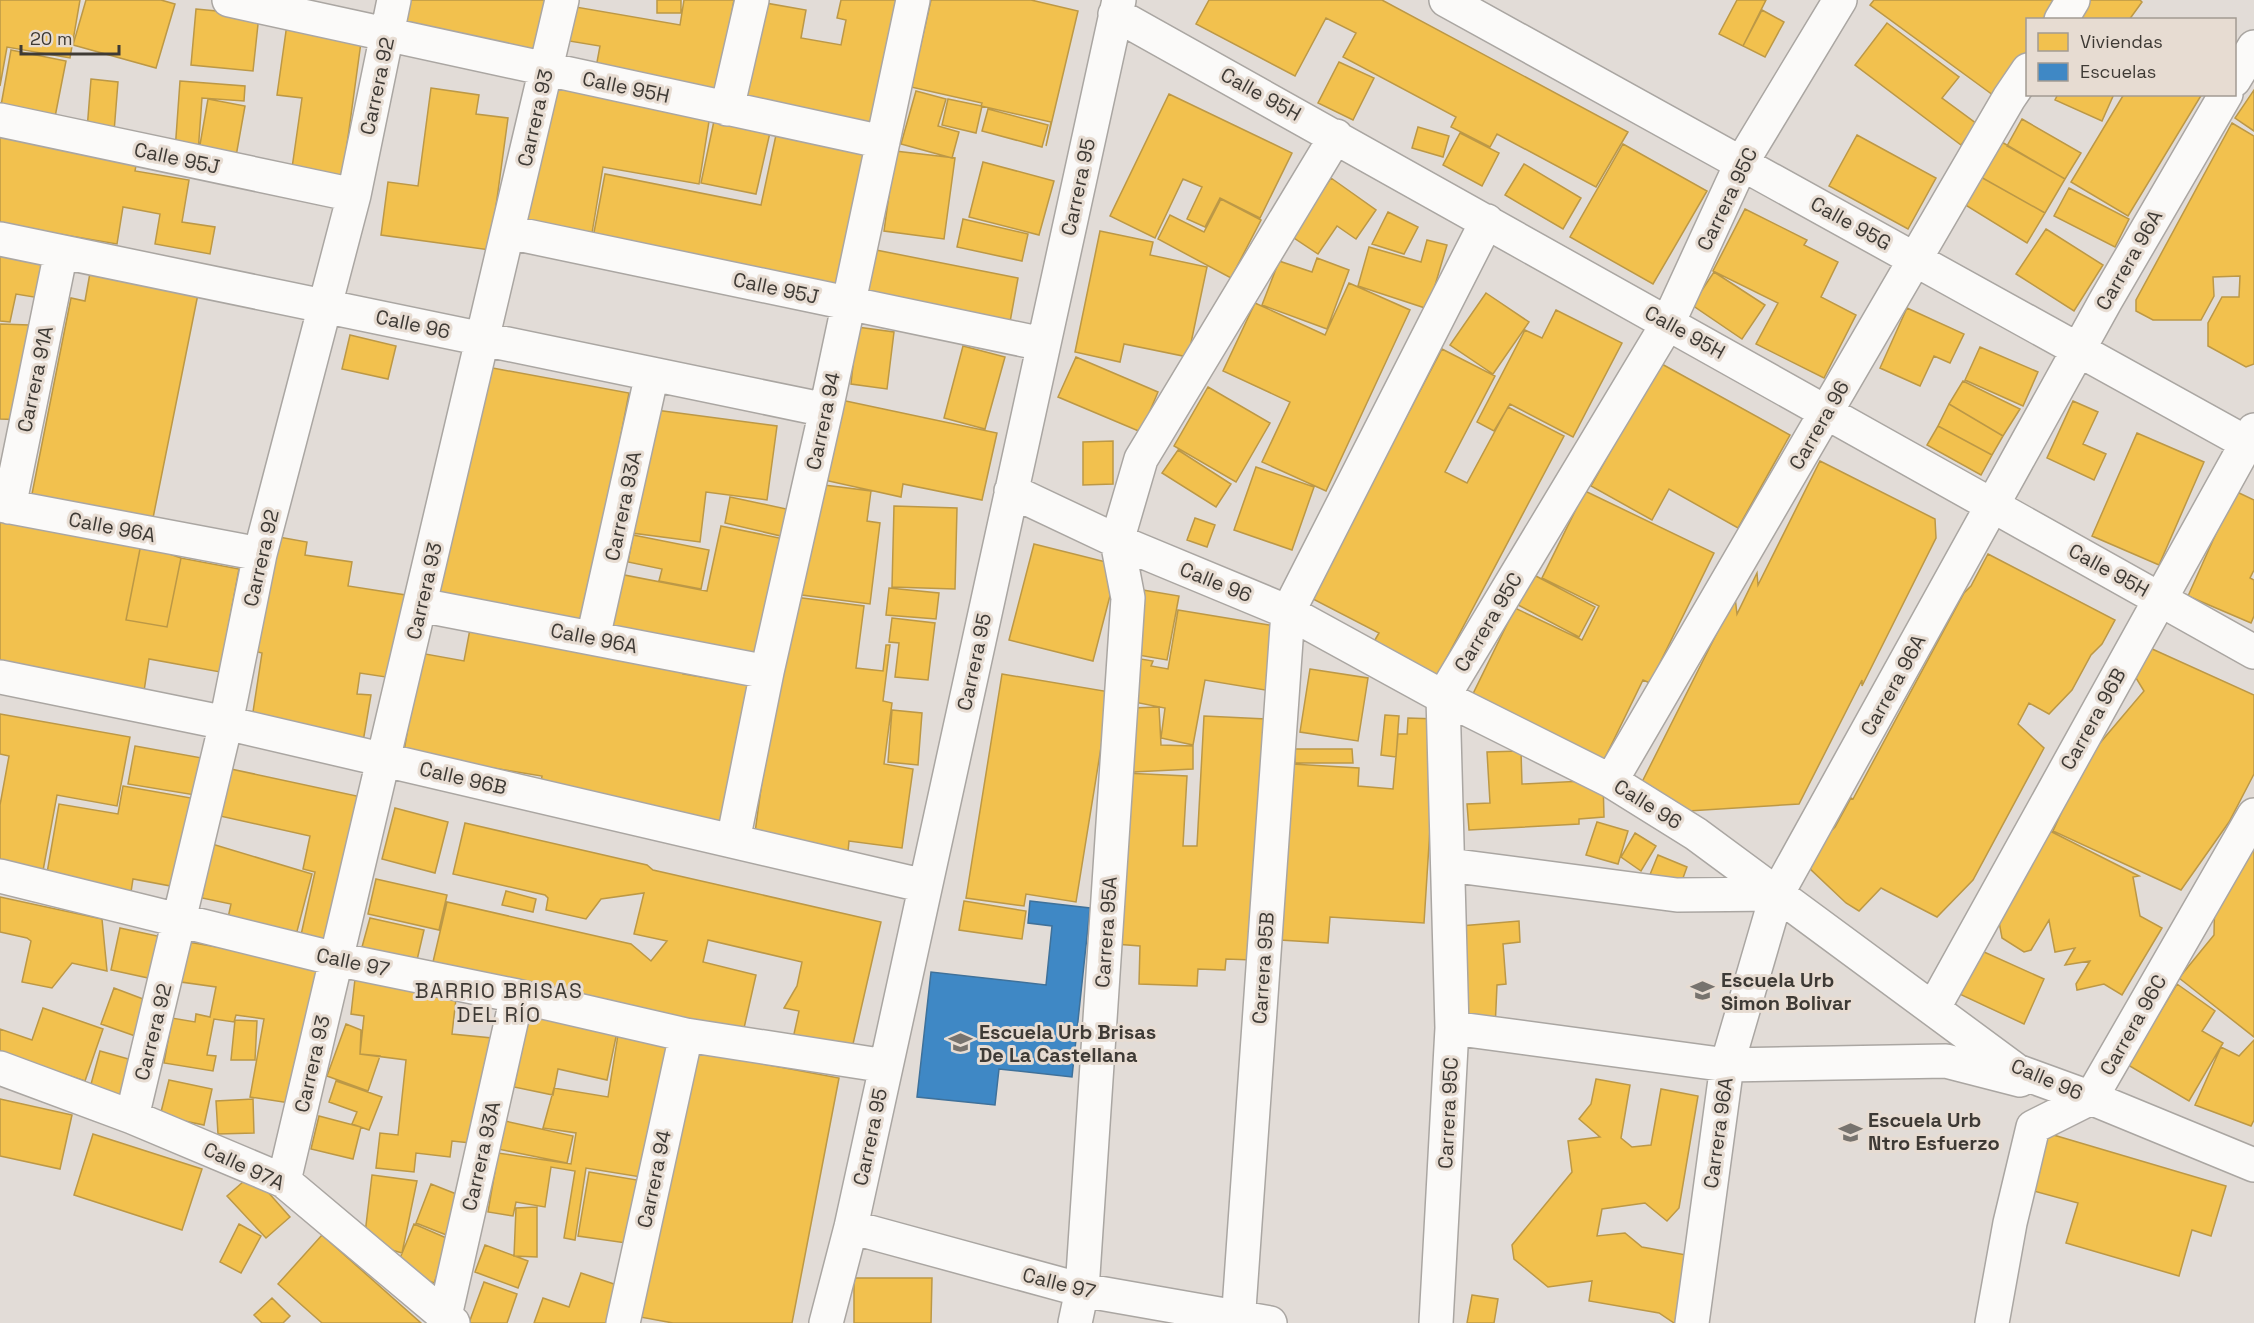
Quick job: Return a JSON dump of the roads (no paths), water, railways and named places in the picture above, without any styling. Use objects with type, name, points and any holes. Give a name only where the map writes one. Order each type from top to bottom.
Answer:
[{"type":"street","name":"Calle 95H","points":[[229,0],[883,142]]},
{"type":"street","name":"Carrera 92","points":[[132,1118],[226,723],[260,554],[354,195],[394,0]]},
{"type":"street","name":"Carrera 93","points":[[284,1181],[562,0]]},
{"type":"street","points":[[727,109],[752,0]]},
{"type":"street","name":"Carrera 94","points":[[733,841],[767,672],[826,410],[913,0]]},
{"type":"street","name":"Calle 95G","points":[[1446,0],[2079,349],[2252,440]]},
{"type":"street","name":"Carrera 95C","points":[[1436,1323],[1452,1028],[1443,697],[1668,323],[1742,162],[1840,0]]},
{"type":"street","points":[[2062,18],[2073,0]]},
{"type":"street","name":"Calle 95H","points":[[1117,7],[1336,136],[2254,652]]},
{"type":"street","name":"Carrera 95","points":[[826,1323],[851,1227],[1117,7]]},
{"type":"street","points":[[2236,78],[2254,47]]},
{"type":"street","name":"Carrera 96","points":[[1611,781],[2026,73]]},
{"type":"street","name":"Carrera 96A","points":[[1692,1323],[1727,1065],[1777,894],[2079,349],[2225,96]]},
{"type":"street","name":"Calle 95J","points":[[0,120],[354,195]]},
{"type":"street","points":[[1117,541],[1141,459],[1336,136]]},
{"type":"street","points":[[1288,612],[1487,221]]},
{"type":"street","name":"Calle 95J","points":[[508,232],[1044,344]]},
{"type":"street","name":"Calle 96","points":[[0,239],[826,410]]},
{"type":"street","name":"Carrera 91A","points":[[4,506],[61,252]]},
{"type":"street","name":"Carrera 93A","points":[[593,638],[652,374]]},
{"type":"street","name":"Carrera 96B","points":[[1933,1009],[2160,599],[2252,440]]},
{"type":"street","name":"Calle 96","points":[[1011,490],[1117,541],[1288,612],[1443,697],[1611,781],[1696,834],[2017,1071],[2091,1098],[2254,1165]]},
{"type":"street","name":"Calle 96A","points":[[4,506],[260,554]]},
{"type":"street","name":"Carrera 95A","points":[[1075,1323],[1082,1290],[1128,598],[1117,541]]},
{"type":"street","name":"Calle 96A","points":[[420,605],[767,672]]},
{"type":"street","name":"Carrera 95B","points":[[1238,1320],[1288,612]]},
{"type":"street","name":"Calle 96B","points":[[0,677],[226,723],[925,886]]},
{"type":"street","name":"Carrera 96C","points":[[1992,1323],[2010,1223],[2033,1127],[2091,1098],[2254,815]]},
{"type":"street","points":[[1449,866],[1677,895],[1777,894]]},
{"type":"street","name":"Calle 97","points":[[0,876],[336,959],[517,996],[686,1035],[885,1066]]},
{"type":"street","name":"Carrera 93A","points":[[449,1320],[517,996]]},
{"type":"street","points":[[1452,1028],[1727,1065],[1946,1061],[2091,1098]]},
{"type":"street","name":"Carrera 94","points":[[622,1323],[686,1035]]},
{"type":"street","name":"Calle 97A","points":[[0,1068],[132,1118],[284,1181],[449,1320]]},
{"type":"street","name":"Calle 97","points":[[851,1227],[1082,1290],[1238,1320],[1270,1323]]},
{"type":"place","name":"Escuela Urb Simon Bolivar","points":[[1703,991]]},
{"type":"place","name":"Escuela Urb Brisas De La Castellana","points":[[961,1043]]},
{"type":"place","name":"Escuela Urb Ntro Esfuerzo","points":[[1850,1132]]},
{"type":"district","name":"BARRIO BRISAS DEL RÍO","points":[[499,1003]]}]
